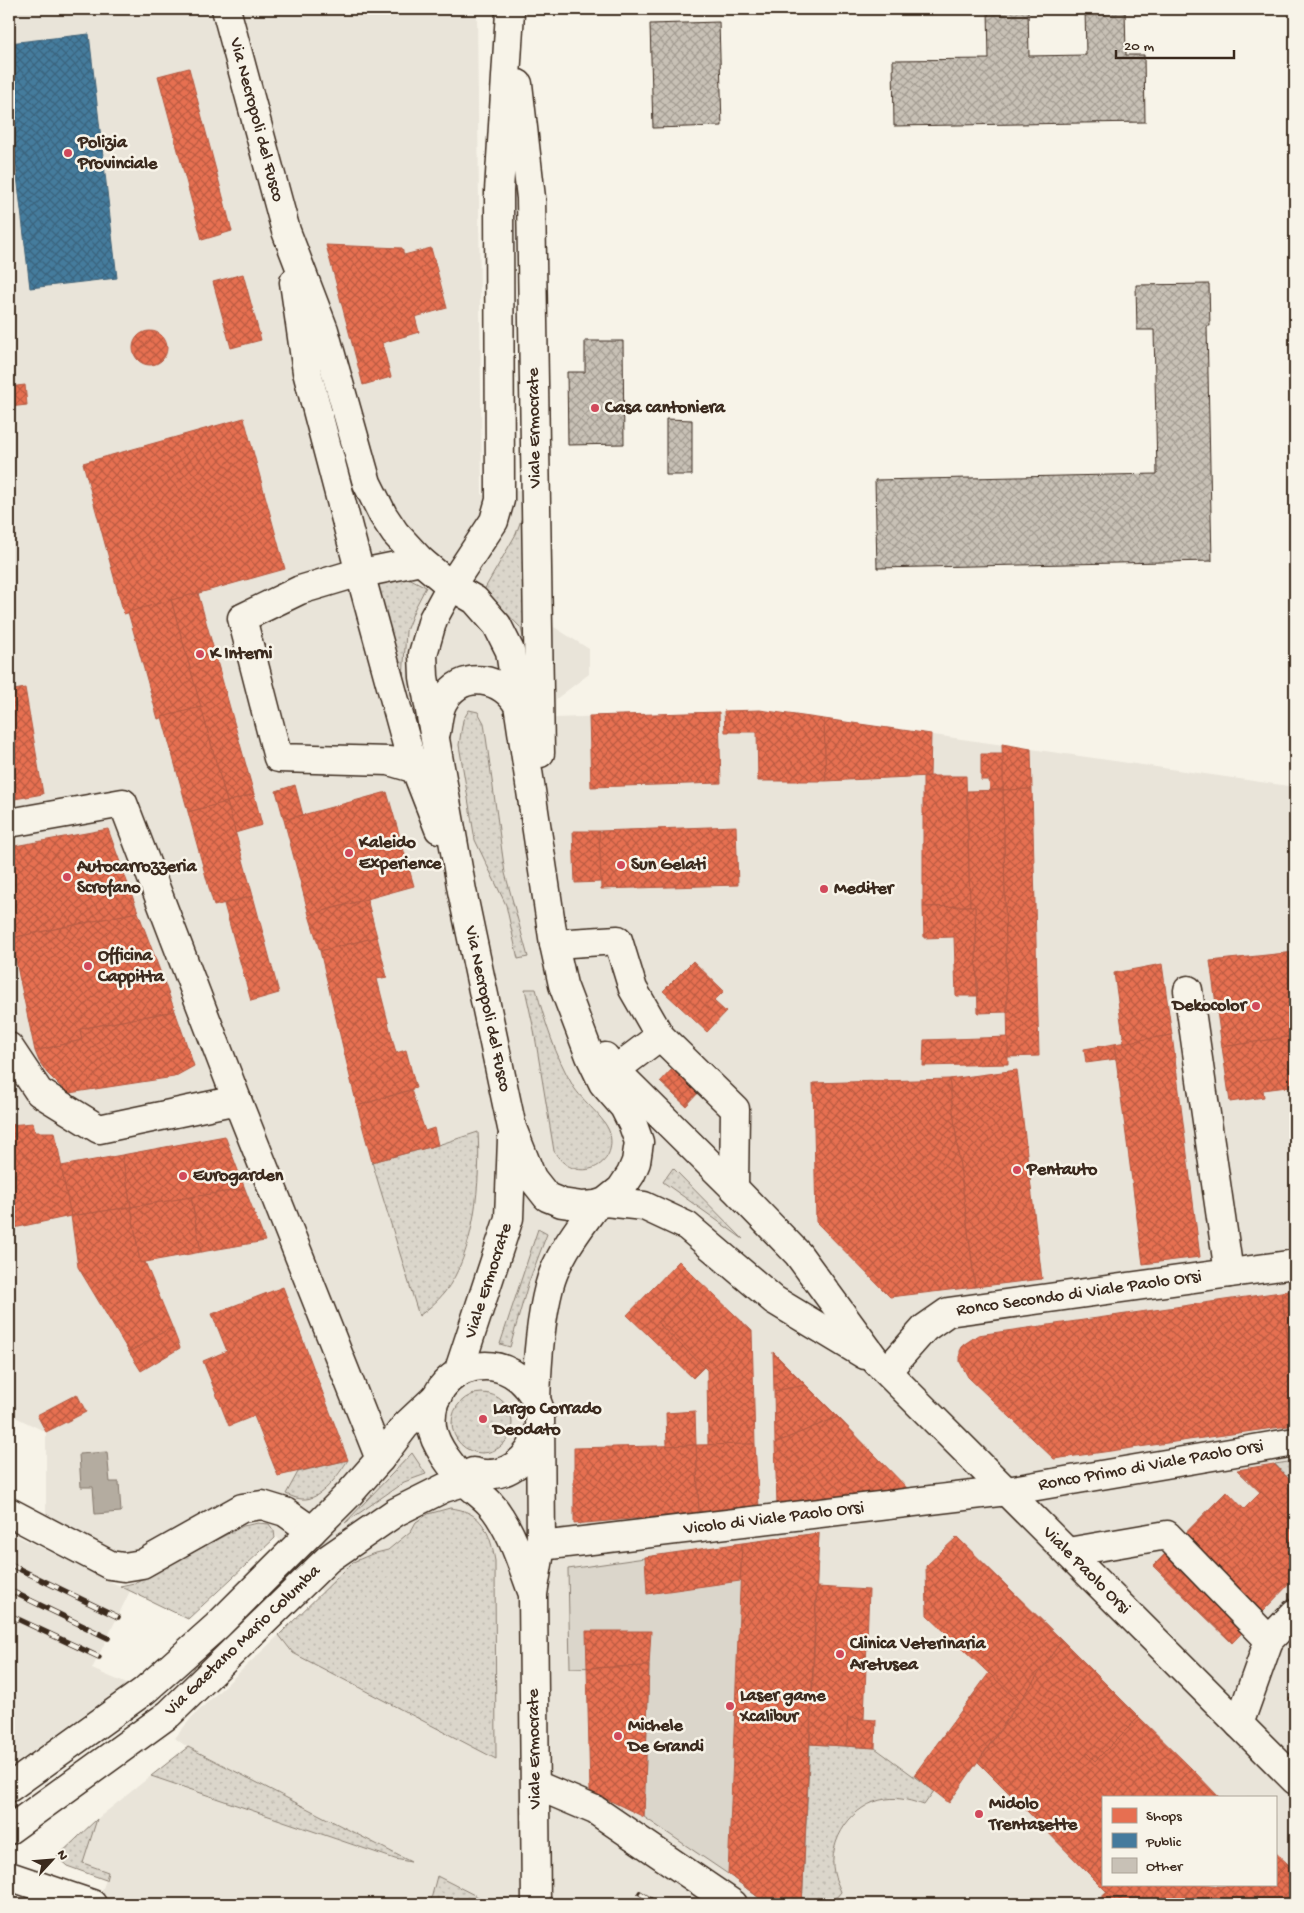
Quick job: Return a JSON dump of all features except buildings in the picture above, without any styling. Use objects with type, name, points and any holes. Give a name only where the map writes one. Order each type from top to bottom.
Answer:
[{"type":"main road","name":"Via Necropoli del Fusco","points":[[226,9],[286,231]]},
{"type":"main road","points":[[462,891],[424,677],[424,654],[433,619],[451,586],[494,521],[500,500],[499,192],[510,11]]},
{"type":"main road","name":"Viale Ermocrate","points":[[510,11],[531,198],[540,687],[539,849]]},
{"type":"main road","points":[[286,231],[324,330],[367,483],[395,533],[421,561],[451,586],[475,600],[496,625],[510,651],[554,944],[563,985],[590,1056],[603,1083],[624,1107],[639,1142],[636,1162],[631,1174],[621,1189],[601,1203],[573,1237],[549,1286],[537,1364],[536,1401]]},
{"type":"main road","points":[[286,231],[307,372],[360,573],[409,752],[462,891]]},
{"type":"main road","points":[[416,769],[389,762],[278,758],[242,618],[300,590],[360,573],[449,557],[478,545]]},
{"type":"main road","points":[[435,739],[439,713],[444,701],[456,687],[465,683],[482,680],[496,683],[509,692],[519,707]]},
{"type":"main road","points":[[9,823],[124,803],[237,1100],[380,1459]]},
{"type":"main road","name":"Via Necropoli del Fusco","points":[[462,891],[512,1128]]},
{"type":"main road","points":[[554,944],[618,940],[633,989],[660,1036],[735,1110],[734,1188]]},
{"type":"main road","points":[[1188,990],[1229,1273]]},
{"type":"main road","points":[[578,1023],[615,1070],[798,1254],[882,1366]]},
{"type":"main road","points":[[615,1070],[660,1036]]},
{"type":"main road","points":[[9,1047],[39,1092],[99,1129],[237,1100]]},
{"type":"main road","points":[[512,1128],[532,1178],[547,1197],[562,1203],[582,1206],[601,1203],[644,1206],[687,1226],[774,1300],[882,1366]]},
{"type":"main road","name":"Viale Ermocrate","points":[[458,1373],[510,1218],[512,1128]]},
{"type":"main road","name":"Ronco Secondo di Viale Paolo Orsi","points":[[882,1366],[924,1328],[948,1312],[1295,1264]]},
{"type":"main road","points":[[478,1366],[499,1367],[518,1376],[532,1392],[540,1416],[541,1546],[533,1594],[508,1530],[486,1497],[478,1478],[448,1458],[435,1439],[432,1428],[434,1405],[438,1394],[458,1373],[478,1366]]},
{"type":"main road","name":"Viale Paolo Orsi","points":[[882,1366],[1295,1780]]},
{"type":"main road","name":"Via Gaetano Mario Columba","points":[[9,1788],[144,1691],[217,1626],[349,1494],[380,1459],[405,1426],[438,1394]]},
{"type":"main road","points":[[478,1478],[512,1468],[522,1461],[530,1452],[539,1432]]},
{"type":"main road","name":"Ronco Primo di Viale Paolo Orsi","points":[[1007,1491],[1295,1442]]},
{"type":"main road","name":"Via Gaetano Mario Columba","points":[[9,1830],[169,1714],[328,1558],[396,1512],[444,1488],[478,1478]]},
{"type":"main road","name":"Vicolo di Viale Paolo Orsi","points":[[541,1546],[1007,1491]]},
{"type":"main road","points":[[9,1512],[110,1565],[124,1567],[142,1564],[242,1508],[262,1505],[284,1512],[312,1531]]},
{"type":"main road","points":[[1068,1552],[1167,1535],[1269,1640]]},
{"type":"main road","name":"Viale Ermocrate","points":[[533,1594],[536,1904]]},
{"type":"main road","points":[[1239,1724],[1269,1640],[1295,1613]]},
{"type":"main road","points":[[536,1785],[595,1810],[733,1904]]},
{"type":"main road","points":[[9,1876],[92,1904]]},
{"type":"shaded area","points":[[9,9],[477,9],[482,495],[551,486],[554,627],[589,649],[589,674],[556,699],[555,718],[760,710],[1295,787],[1295,1904],[97,1904],[106,1880],[67,1866],[57,1857],[97,1819],[187,1747],[175,1738],[192,1717],[322,1592],[240,1492],[138,1548],[124,1552],[111,1549],[46,1518],[46,1432],[9,1414]]},
{"type":"shaded area","points":[[526,506],[526,651],[521,628],[484,590],[516,534]]},
{"type":"shaded area","points":[[405,576],[426,587],[406,631],[403,680],[377,582]]},
{"type":"shaded area","points":[[469,710],[478,712],[484,723],[505,873],[528,957],[518,959],[506,905],[475,840],[459,745],[463,720]]},
{"type":"shaded area","points":[[525,989],[536,989],[551,1038],[573,1086],[608,1128],[611,1146],[607,1156],[601,1164],[592,1168],[582,1170],[572,1168],[562,1161],[554,1151],[534,1030]]},
{"type":"shaded area","points":[[478,1132],[477,1194],[474,1216],[463,1258],[444,1293],[419,1316],[372,1162],[438,1145]]},
{"type":"shaded area","points":[[673,1168],[743,1239],[663,1182]]},
{"type":"shaded area","points":[[538,1229],[547,1234],[528,1284],[510,1347],[500,1344]]},
{"type":"shaded area","points":[[476,1393],[488,1393],[499,1398],[507,1406],[512,1417],[510,1435],[499,1448],[488,1453],[476,1453],[465,1448],[457,1440],[452,1429],[452,1417],[457,1406],[465,1398]]},
{"type":"shaded area","points":[[107,1452],[110,1482],[119,1482],[121,1512],[95,1514],[93,1487],[81,1487],[79,1454]]},
{"type":"shaded area","points":[[412,1453],[426,1474],[404,1482],[345,1523]]},
{"type":"shaded area","points":[[348,1460],[329,1486],[316,1496],[302,1499],[286,1494],[298,1472]]},
{"type":"shaded area","points":[[1295,1461],[1295,1474],[1286,1476],[1275,1464]]},
{"type":"shaded area","points":[[450,1508],[470,1513],[483,1525],[490,1541],[495,1561],[496,1759],[293,1653],[279,1635],[353,1562],[388,1550],[411,1531],[416,1522],[428,1514]]},
{"type":"shaded area","points":[[258,1523],[269,1524],[274,1531],[275,1538],[188,1619],[120,1586],[134,1583],[243,1526]]},
{"type":"shaded area","points":[[9,1532],[130,1591],[92,1669],[127,1684],[9,1768]]},
{"type":"shaded area","name":"Laser game Xcalibur","points":[[819,1533],[802,1904],[767,1904],[728,1874],[644,1817],[649,1666],[570,1668],[568,1569]]},
{"type":"shaded area","points":[[810,1744],[875,1748],[934,1791],[924,1805],[901,1799],[886,1799],[874,1802],[853,1815],[839,1836],[835,1848],[834,1873],[841,1892],[831,1904],[802,1904]]},
{"type":"shaded area","points":[[188,1747],[411,1862],[395,1859],[151,1776]]},
{"type":"shaded area","points":[[97,1819],[83,1863],[108,1872],[106,1880],[67,1866],[57,1857]]},
{"type":"shaded area","points":[[437,1876],[492,1904],[430,1903]]},
{"type":"railway","points":[[9,1564],[118,1617]]},
{"type":"railway","points":[[9,1590],[108,1638]]},
{"type":"railway","points":[[9,1615],[99,1657]]},
{"type":"railway","points":[[640,1893],[657,1904]]},
{"type":"place","name":"Polizia Provinciale","points":[[68,153]]},
{"type":"place","name":"Casa cantoniera","points":[[595,408]]},
{"type":"place","name":"K Interni","points":[[200,654]]},
{"type":"place","name":"Kaleido Experience","points":[[349,853]]},
{"type":"place","name":"Sun Gelati","points":[[621,865]]},
{"type":"place","name":"Autocarrozzeria Scrofano","points":[[67,877]]},
{"type":"place","name":"Mediter","points":[[824,889]]},
{"type":"place","name":"Officina Cappitta","points":[[88,966]]},
{"type":"place","name":"Dekocolor","points":[[1256,1006]]},
{"type":"place","name":"Pentauto","points":[[1017,1170]]},
{"type":"place","name":"Eurogarden","points":[[183,1176]]},
{"type":"place","name":"Largo Corrado Deodato","points":[[483,1419]]},
{"type":"place","name":"Clinica Veterinaria Aretusea","points":[[840,1654]]},
{"type":"place","name":"Laser game Xcalibur","points":[[730,1706]]},
{"type":"place","name":"Michele De Grandi","points":[[618,1736]]},
{"type":"place","name":"Midolo Trentasette","points":[[979,1814]]}]
